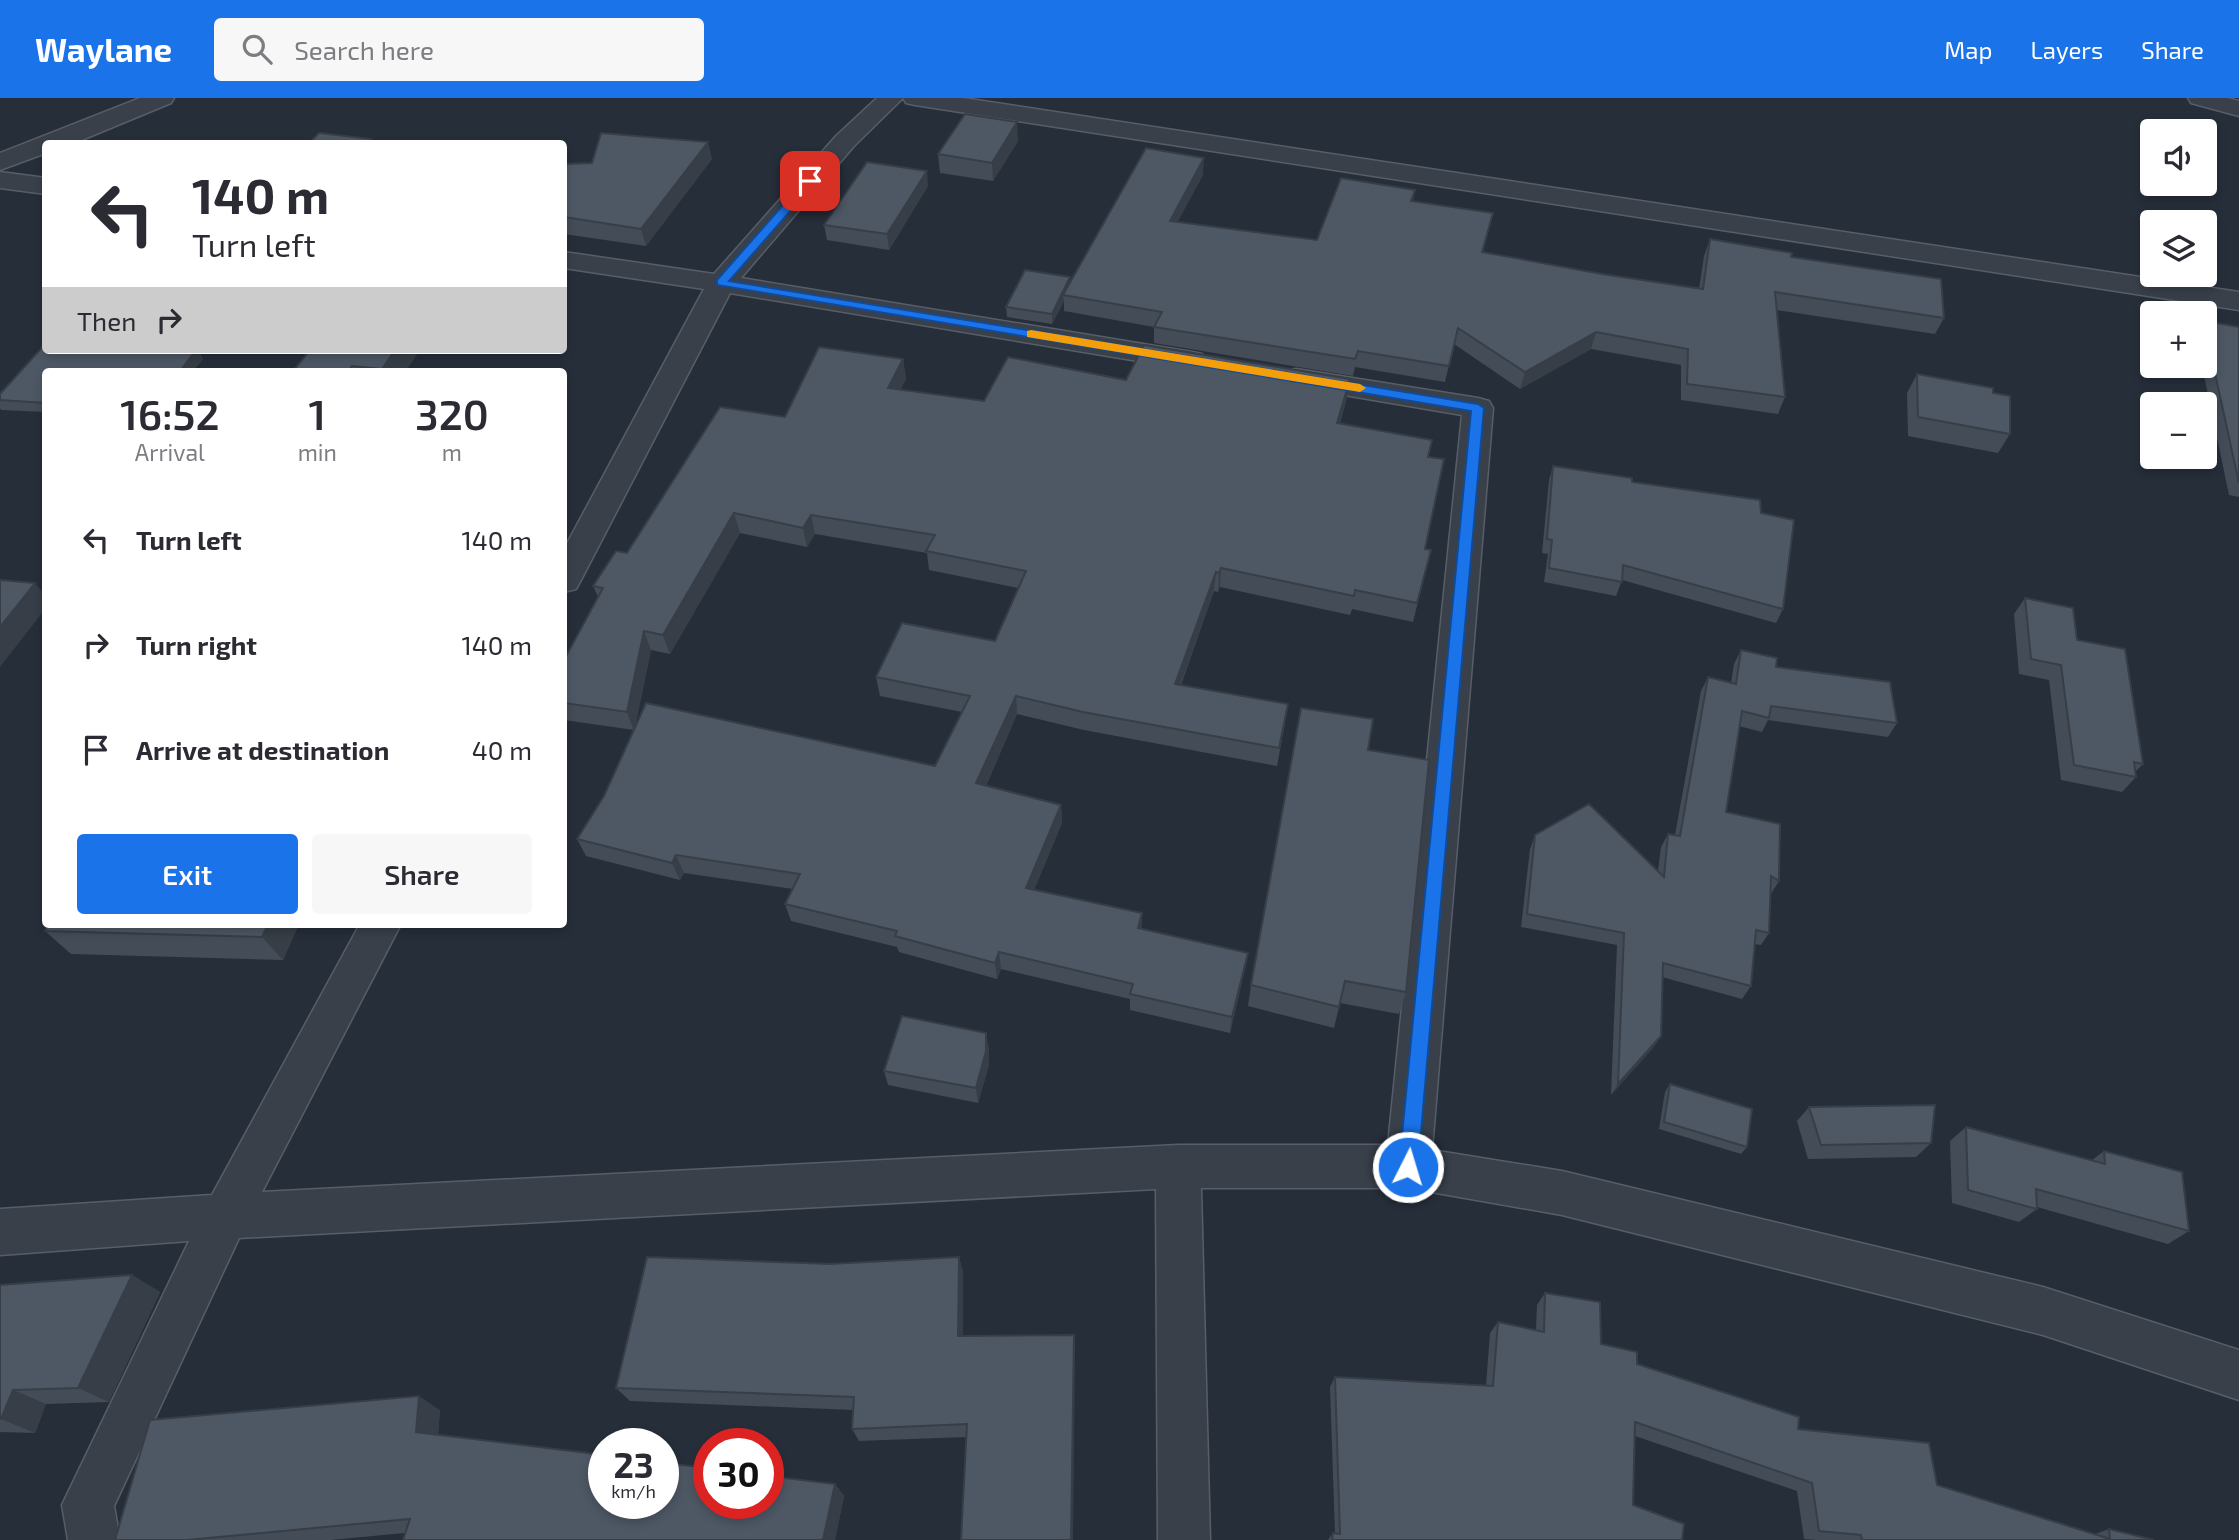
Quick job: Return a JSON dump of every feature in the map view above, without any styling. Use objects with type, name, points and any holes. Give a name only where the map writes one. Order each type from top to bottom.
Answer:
[{"type":"street","points":[[57,140],[162,98]]},
{"type":"street","points":[[567,574],[721,283],[845,141],[891,98]]},
{"type":"street","points":[[915,98],[2239,301]]},
{"type":"street","points":[[2200,98],[2239,109]]},
{"type":"street","points":[[0,163],[42,146]]},
{"type":"street","points":[[0,180],[42,186]]},
{"type":"street","points":[[567,260],[721,283],[1216,365]]},
{"type":"street","points":[[1271,374],[1478,408],[1408,1167]]},
{"type":"street","points":[[94,1540],[88,1505],[225,1216],[379,928]]},
{"type":"street","points":[[1178,1166],[1184,1540]]},
{"type":"street","points":[[0,1232],[225,1216],[1178,1166],[1408,1167],[1562,1193],[2043,1311],[2239,1375]]},
{"type":"building","points":[[965,114],[1017,122],[992,163],[938,154]]},
{"type":"building","points":[[319,133],[371,139],[370,140],[312,140]]},
{"type":"building","points":[[601,133],[708,142],[641,229],[567,217],[567,164],[592,163]]},
{"type":"building","points":[[1146,148],[1204,158],[1170,221],[1317,240],[1341,178],[1415,190],[1411,201],[1493,213],[1482,252],[1703,289],[1710,239],[1792,253],[1791,257],[1941,279],[1944,318],[1775,292],[1785,397],[1687,384],[1688,349],[1596,332],[1525,372],[1458,328],[1449,366],[1358,351],[1355,359],[1154,327],[1162,312],[1063,295]]},
{"type":"building","points":[[867,162],[927,171],[887,234],[824,225]]},
{"type":"building","points":[[1025,270],[1070,277],[1052,314],[1006,307]]},
{"type":"building","points":[[2217,323],[2239,327],[2239,483],[2216,378]]},
{"type":"building","points":[[1144,345],[1350,379],[1337,423],[1432,440],[1428,457],[1444,459],[1425,549],[1431,550],[1417,603],[1355,590],[1354,596],[1221,568],[1219,573],[1216,572],[1175,684],[1288,704],[1279,748],[1083,712],[1016,696],[976,783],[1061,805],[1026,888],[1142,913],[1138,928],[1248,953],[1232,1017],[1130,994],[1133,984],[999,952],[995,963],[895,936],[897,931],[785,904],[800,874],[676,855],[672,863],[577,839],[604,796],[646,703],[935,766],[970,696],[876,677],[902,623],[995,641],[1026,571],[926,551],[935,535],[811,515],[803,528],[734,513],[663,635],[644,631],[627,712],[567,703],[567,654],[603,588],[593,586],[616,551],[627,553],[720,407],[785,417],[819,347],[903,359],[888,388],[984,401],[1008,357],[1126,380]]},
{"type":"building","points":[[42,347],[42,354],[193,354],[182,368],[42,368],[42,403],[0,400],[0,394]]},
{"type":"building","points":[[307,354],[392,354],[383,368],[295,368]]},
{"type":"building","points":[[1917,374],[1993,388],[1993,393],[2010,396],[2010,434],[1918,417]]},
{"type":"building","points":[[1553,466],[1632,478],[1632,482],[1760,500],[1761,513],[1794,520],[1783,609],[1623,565],[1622,582],[1549,568],[1552,540],[1547,539]]},
{"type":"building","points":[[0,580],[35,583],[0,627]]},
{"type":"building","points":[[2025,598],[2073,608],[2077,640],[2125,649],[2143,764],[2134,762],[2136,777],[2074,765],[2061,665],[2031,659]]},
{"type":"building","points":[[1741,650],[1777,658],[1776,667],[1890,682],[1897,723],[1771,706],[1769,718],[1742,711],[1726,812],[1780,824],[1779,881],[1771,876],[1769,933],[1756,930],[1751,986],[1663,963],[1661,1036],[1618,1084],[1624,933],[1527,914],[1535,835],[1589,804],[1664,877],[1668,834],[1680,836],[1708,677],[1736,684]]},
{"type":"building","points":[[1301,708],[1373,719],[1368,750],[1429,760],[1406,992],[1345,981],[1339,1007],[1251,985]]},
{"type":"building","points":[[46,928],[266,928],[262,937],[45,931]]},
{"type":"building","points":[[902,1016],[986,1033],[986,1051],[976,1088],[884,1071]]},
{"type":"building","points":[[1670,1084],[1752,1109],[1747,1147],[1664,1122]]},
{"type":"building","points":[[1935,1105],[1931,1143],[1821,1145],[1809,1107]]},
{"type":"building","points":[[1966,1127],[2105,1164],[2104,1151],[2182,1172],[2189,1231],[2036,1189],[2037,1209],[1968,1190]]},
{"type":"building","points":[[647,1257],[830,1264],[959,1257],[958,1336],[1074,1335],[1071,1540],[961,1540],[967,1424],[852,1429],[854,1397],[616,1388]]},
{"type":"building","points":[[132,1275],[78,1388],[13,1390],[0,1419],[0,1285]]},
{"type":"building","points":[[1545,1293],[1600,1302],[1601,1344],[1637,1352],[1637,1364],[1799,1417],[1798,1429],[1929,1443],[1937,1485],[2110,1539],[2109,1529],[2154,1540],[1862,1540],[1861,1535],[1819,1531],[1812,1483],[1635,1422],[1633,1505],[1684,1524],[1682,1540],[1332,1540],[1333,1533],[1340,1534],[1335,1377],[1493,1386],[1498,1322],[1544,1332]]},
{"type":"building","points":[[419,1396],[416,1432],[588,1453],[588,1519],[679,1519],[679,1465],[693,1466],[693,1519],[784,1519],[784,1478],[835,1484],[823,1540],[403,1540],[410,1519],[187,1540],[115,1540],[150,1420]]},
{"type":"slow traffic","points":[[1031,334],[1360,388]]},
{"type":"route","points":[[810,181],[721,283],[1478,408],[1408,1167]]}]
